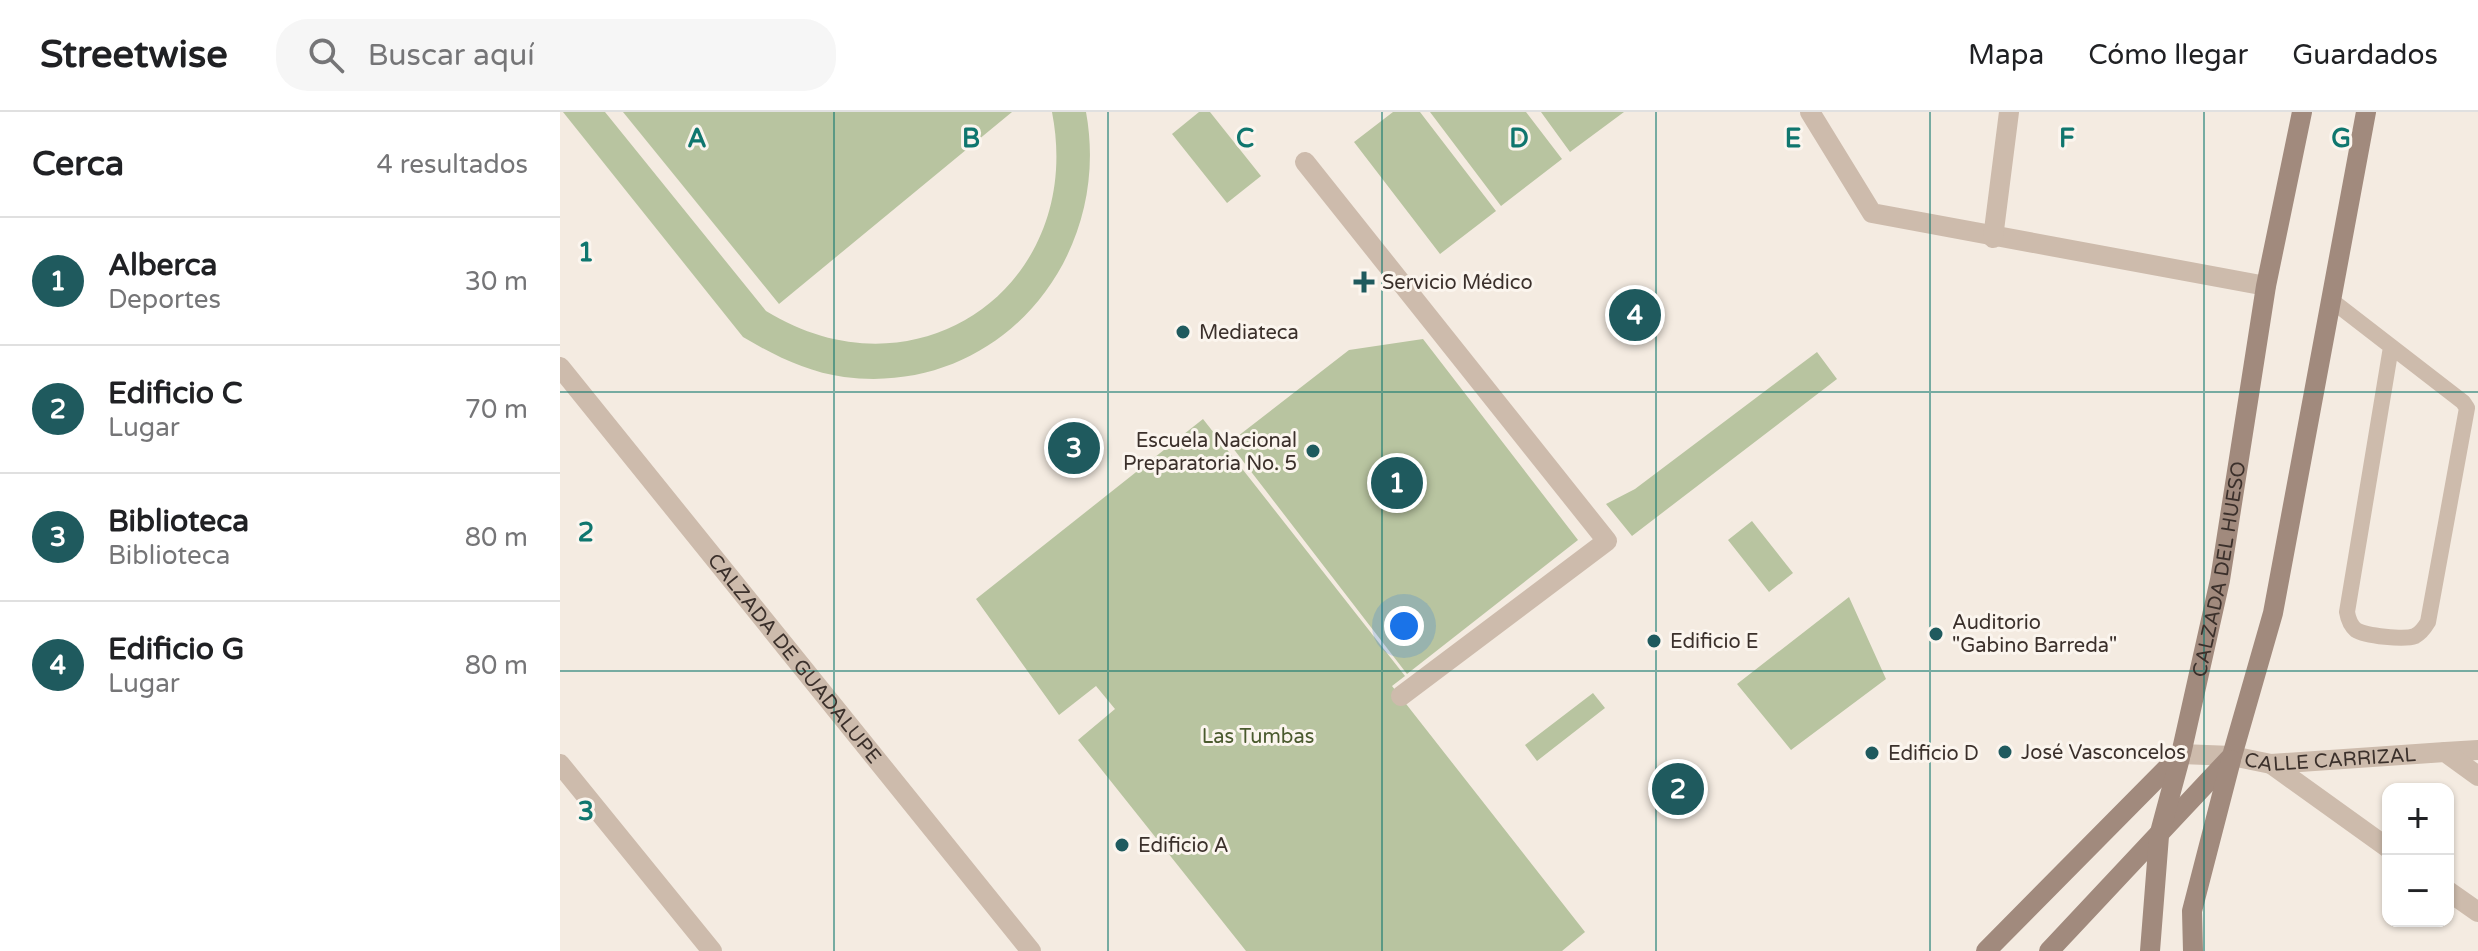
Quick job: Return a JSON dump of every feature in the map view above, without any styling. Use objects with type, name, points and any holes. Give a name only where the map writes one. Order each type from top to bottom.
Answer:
[{"type":"main road","name":"CALZADA DEL HUESO","points":[[2150,951],[2159,836],[2220,580],[2266,286],[2302,112]]},
{"type":"main road","points":[[2193,951],[2192,911],[2273,613],[2366,112]]},
{"type":"main road","points":[[1986,951],[2181,754]]},
{"type":"main road","points":[[2049,951],[2232,756]]},
{"type":"street","points":[[1810,112],[1872,213],[1993,238],[2266,286]]},
{"type":"street","points":[[1993,238],[2009,112]]},
{"type":"street","points":[[1305,162],[1607,541],[1401,696]]},
{"type":"street","name":"CALZADA DE GUADALUPE","points":[[560,367],[1031,951]]},
{"type":"street","name":"CALLE CARRIZAL","points":[[2181,754],[2232,756],[2271,764],[2478,750]]},
{"type":"street","points":[[2445,752],[2478,776]]},
{"type":"street","points":[[560,764],[712,951]]},
{"type":"street","points":[[2271,764],[2382,844]]},
{"type":"street","points":[[2454,895],[2478,912]]},
{"type":"lane","points":[[2331,300],[2463,402],[2468,412],[2428,622],[2413,637],[2401,638],[2366,634],[2349,622],[2347,612],[2391,347]]},
{"type":"green space","points":[[563,112],[605,112],[766,311],[823,336],[879,344],[932,335],[978,312],[1016,276],[1043,230],[1056,174],[1052,112],[1086,112],[1090,166],[1081,218],[1062,266],[1033,307],[995,341],[951,365],[900,377],[844,377],[792,362],[743,337]]},
{"type":"green space","points":[[623,112],[1012,112],[779,304]]},
{"type":"green space","points":[[1199,112],[1210,112],[1261,176],[1227,203],[1172,134]]},
{"type":"green space","points":[[1393,112],[1420,112],[1496,211],[1440,254],[1354,142]]},
{"type":"green space","points":[[1430,112],[1526,112],[1562,159],[1501,206]]},
{"type":"green space","points":[[1541,112],[1624,112],[1570,152]]},
{"type":"green space","points":[[1423,339],[1578,540],[1407,674],[1229,443],[1349,350]]},
{"type":"green space","points":[[1817,352],[1837,379],[1632,536],[1606,504],[1635,489]]},
{"type":"green space","name":"Las Tumbas","points":[[1203,419],[1405,676],[1392,686],[1585,932],[1562,951],[1246,951],[1078,740],[1115,709],[1096,686],[1059,715],[976,599]]},
{"type":"green space","points":[[1752,521],[1793,573],[1769,592],[1728,540]]},
{"type":"green space","points":[[1849,597],[1886,679],[1791,750],[1737,684]]},
{"type":"green space","points":[[1593,693],[1605,708],[1537,761],[1525,745]]},
{"type":"place","name":"Servicio Médico","points":[[1364,282]]},
{"type":"place","name":"Edificio G","points":[[1635,315]]},
{"type":"place","name":"Mediateca","points":[[1183,332]]},
{"type":"place","name":"Biblioteca","points":[[1074,448]]},
{"type":"place","name":"Escuela Nacional Preparatoria No. 5","points":[[1313,451]]},
{"type":"place","name":"Alberca","points":[[1397,483]]},
{"type":"place","name":"Auditorio \"Gabino Barreda\"","points":[[1936,634]]},
{"type":"place","name":"Edificio E","points":[[1654,641]]},
{"type":"place","name":"José Vasconcelos","points":[[2005,752]]},
{"type":"place","name":"Edificio D","points":[[1872,753]]},
{"type":"place","name":"Edificio C","points":[[1678,789]]},
{"type":"place","name":"Edificio A","points":[[1122,845]]}]
